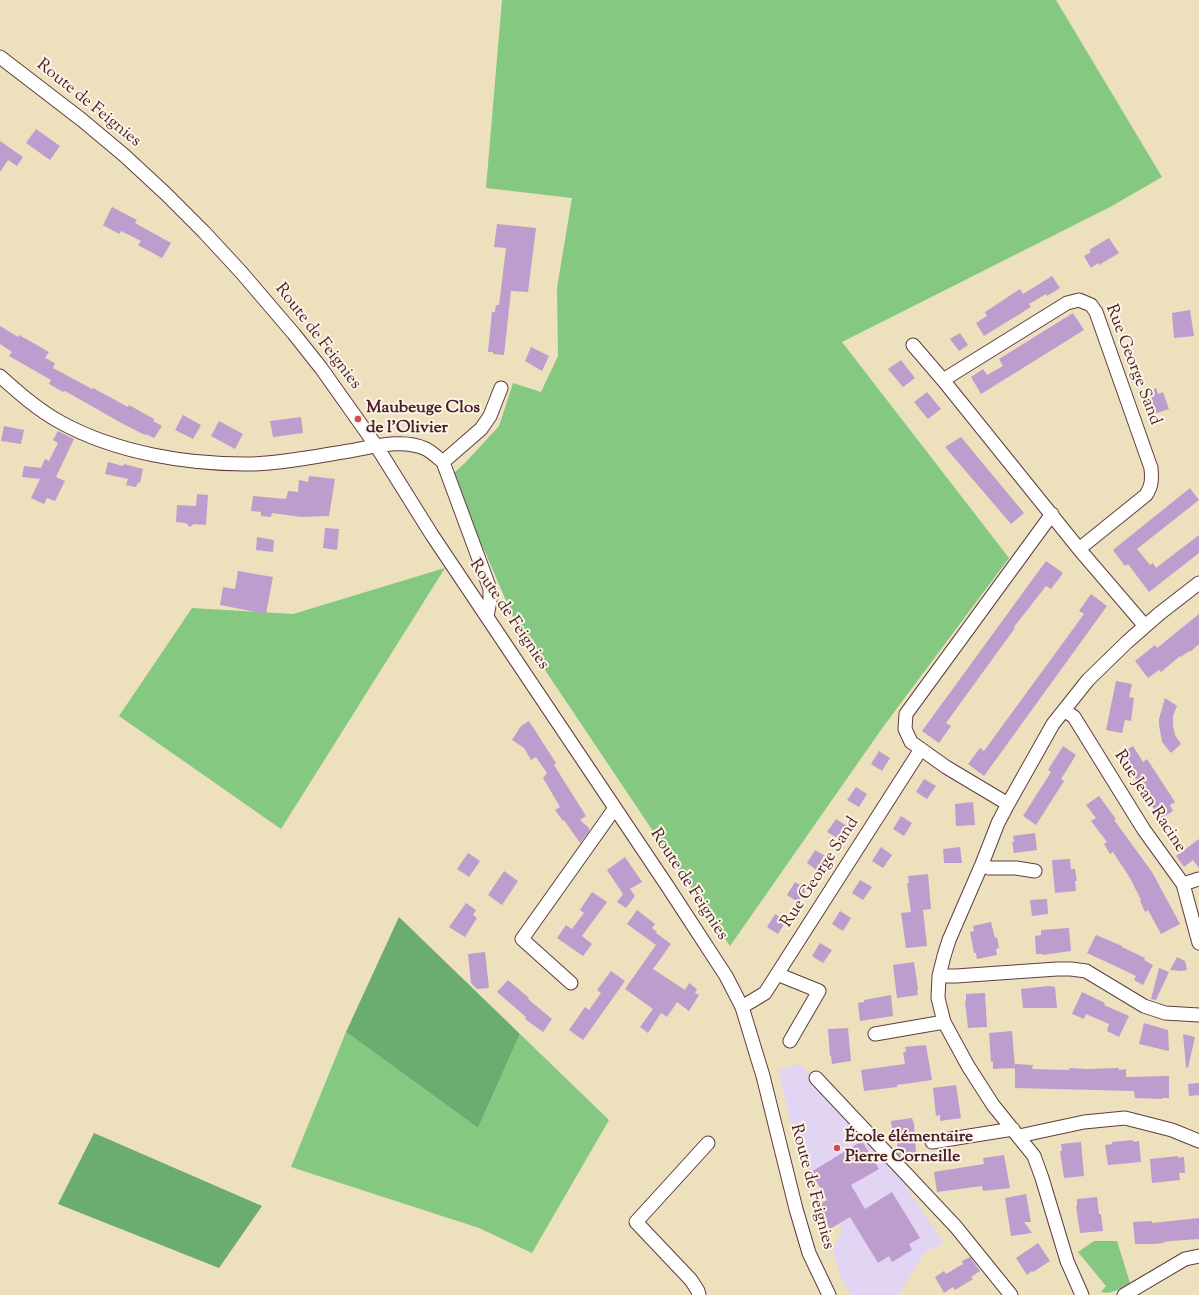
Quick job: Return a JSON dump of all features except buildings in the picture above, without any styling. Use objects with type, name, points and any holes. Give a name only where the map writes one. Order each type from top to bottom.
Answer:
[{"type":"street","name":"Route de Feignies","points":[[0,57],[82,120],[124,156],[166,194],[204,232],[241,272],[294,334],[321,368],[377,447],[432,535],[488,616],[722,969],[742,1007],[763,1076],[804,1238],[809,1253],[829,1295]]},
{"type":"street","name":"Rue George Sand","points":[[944,380],[1067,303],[1079,300],[1091,305],[1096,312],[1151,468],[1152,480],[1151,488],[1146,495],[1080,549]]},
{"type":"street","points":[[913,346],[944,380],[1080,549],[1145,626]]},
{"type":"street","points":[[0,376],[44,412],[76,430],[112,444],[163,457],[253,464],[294,460],[384,445],[406,444],[427,449],[443,462],[490,589],[488,616]]},
{"type":"street","points":[[443,462],[481,429],[490,416],[501,388]]},
{"type":"street","points":[[1008,804],[946,767],[911,742],[905,729],[906,714],[1052,514]]},
{"type":"street","points":[[1082,1295],[1067,1261],[1034,1156],[993,1105],[968,1066],[944,1022],[938,998],[939,976],[949,940],[998,823],[1053,724],[1088,680],[1145,626],[1199,584]]},
{"type":"street","name":"Rue Jean Racine","points":[[1064,710],[1074,717],[1144,830],[1183,884],[1199,943]]},
{"type":"street","name":"Rue George Sand","points":[[742,1007],[765,993],[921,749]]},
{"type":"street","points":[[572,983],[522,939],[615,808]]},
{"type":"street","points":[[982,864],[989,868],[1016,868],[1035,871]]},
{"type":"street","points":[[1183,884],[1199,879]]},
{"type":"street","points":[[939,976],[1057,969],[1086,971],[1144,1006],[1165,1013],[1199,1015]]},
{"type":"street","points":[[777,974],[819,991],[790,1041]]},
{"type":"street","points":[[875,1034],[944,1022]]},
{"type":"street","points":[[816,1078],[956,1227],[1011,1295]]},
{"type":"street","points":[[932,1142],[1125,1118],[1172,1130],[1199,1141]]},
{"type":"street","points":[[698,1295],[698,1291],[691,1280],[636,1222],[708,1143]]},
{"type":"street","points":[[1124,1295],[1186,1259],[1199,1256]]},
{"type":"shaded area","points":[[800,1064],[888,1160],[944,1243],[925,1252],[898,1295],[851,1295],[840,1276],[833,1249],[842,1231],[839,1224],[830,1229],[827,1200],[800,1156],[778,1070]]},
{"type":"green space","points":[[502,0],[1056,0],[1162,177],[1112,206],[842,342],[1009,558],[883,727],[730,946],[547,673],[516,624],[486,554],[448,478],[465,463],[499,426],[513,383],[541,392],[558,356],[557,288],[572,198],[486,188]]},
{"type":"green space","points":[[445,568],[281,829],[119,716],[192,608],[293,614]]},
{"type":"green space","points":[[399,917],[520,1034],[478,1128],[346,1032]]},
{"type":"green space","points":[[346,1032],[478,1128],[520,1034],[609,1120],[532,1253],[479,1228],[291,1167]]},
{"type":"green space","points":[[94,1133],[262,1206],[219,1268],[58,1204]]},
{"type":"green space","points":[[1094,1241],[1117,1241],[1130,1283],[1112,1292],[1101,1292],[1106,1286],[1078,1252]]},
{"type":"place","name":"Maubeuge Clos de l'Olivier","points":[[358,419]]},
{"type":"place","name":"École élémentaire Pierre Corneille","points":[[837,1148]]}]
